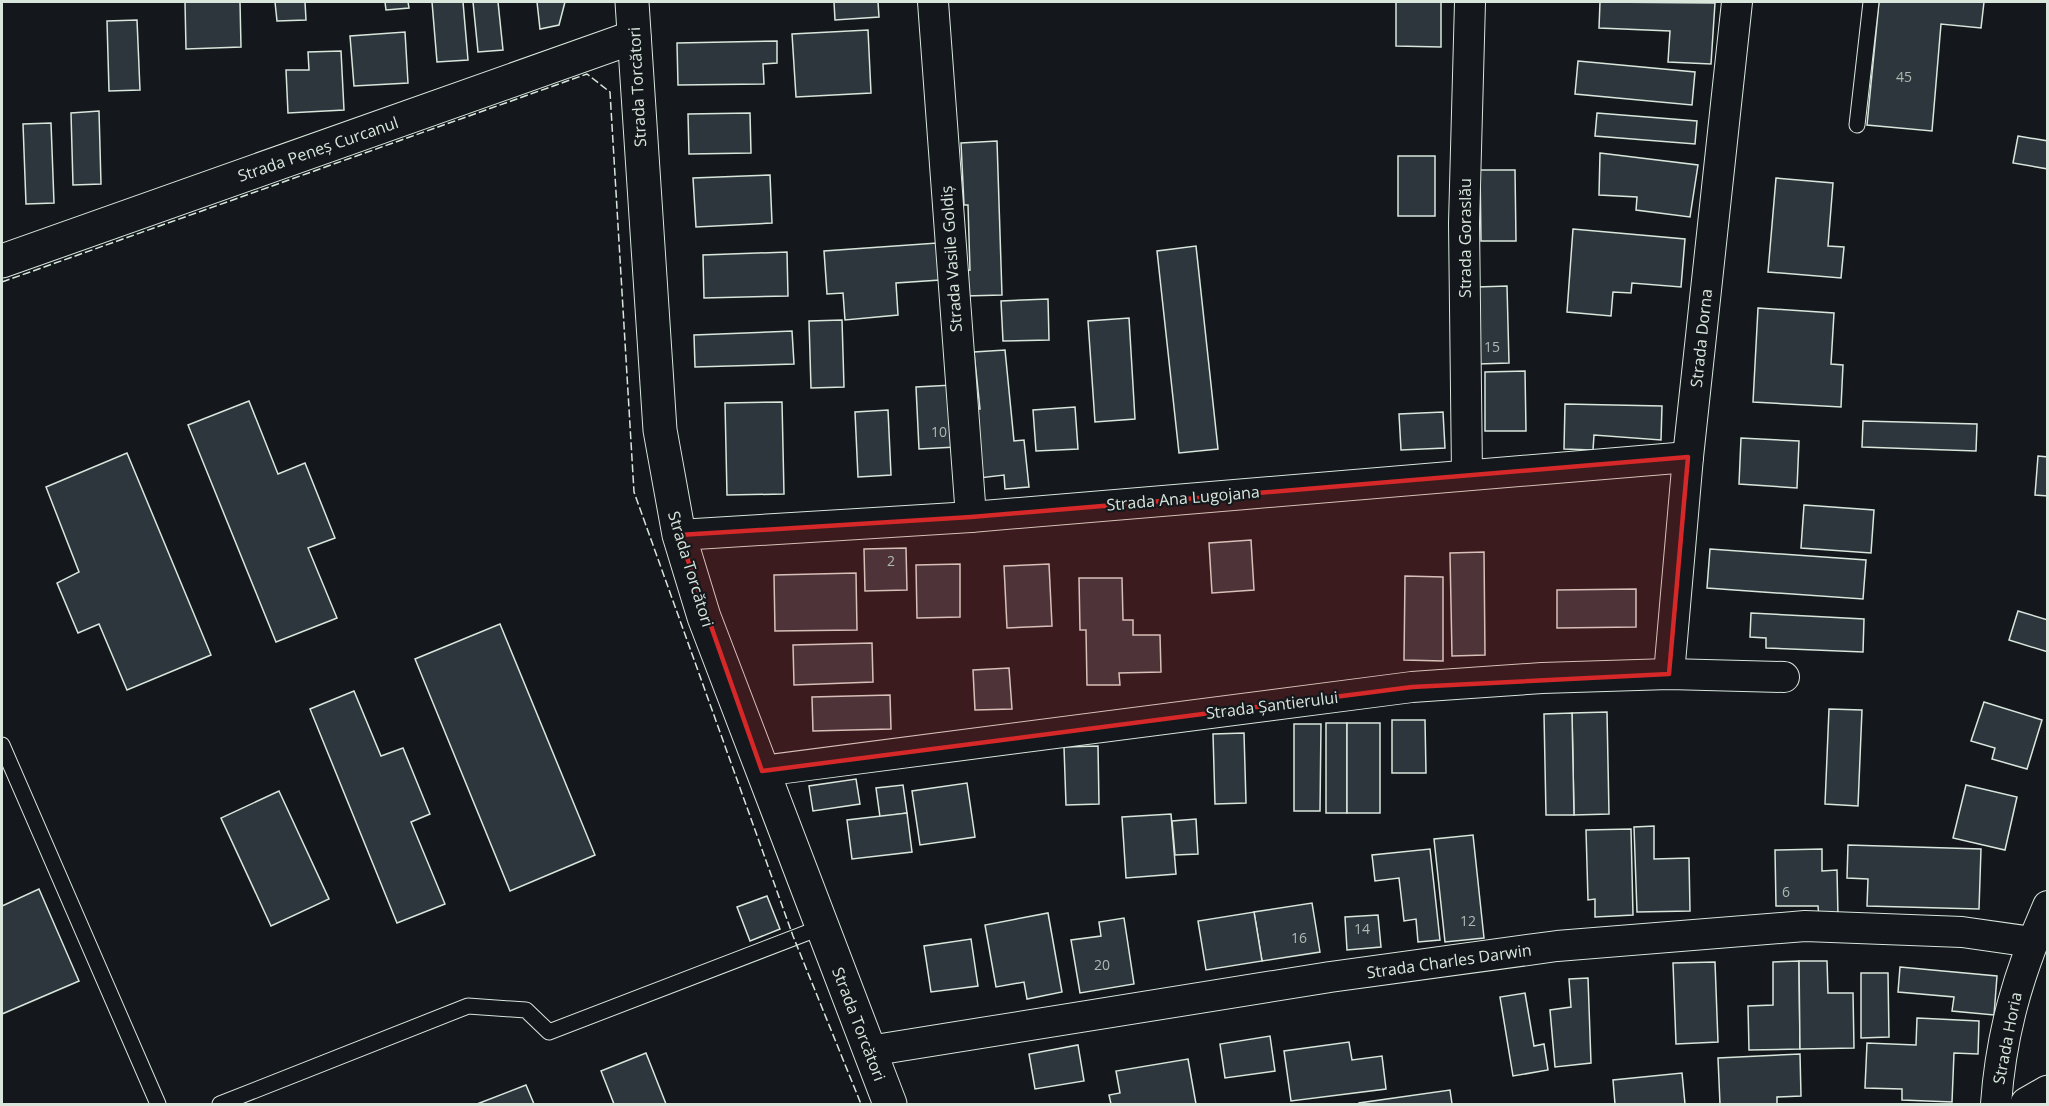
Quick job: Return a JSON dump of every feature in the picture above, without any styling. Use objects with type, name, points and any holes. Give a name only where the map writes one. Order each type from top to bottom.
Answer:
[{"type":"street","name":"Strada Torcători","points":[[632,2],[656,390],[669,494],[678,536],[704,617],[890,1104]]},
{"type":"street","name":"Strada Vasile Goldiș","points":[[933,2],[971,517]]},
{"type":"street","name":"Strada Goraslău","points":[[1467,474],[1464,223],[1470,2]]},
{"type":"street","name":"Strada Dorna","points":[[1669,674],[1688,457],[1737,2]]},
{"type":"street","name":"Strada Peneș Curcanul","points":[[2,261],[634,37]]},
{"type":"street","name":"Strada Ana Lugojana","points":[[678,536],[971,517],[1688,457]]},
{"type":"street","name":"Strada Șantierului","points":[[762,771],[1412,687],[1542,678],[1669,674],[1784,677]]},
{"type":"street","name":"Strada Horia","points":[[1995,1104],[1998,1069],[2011,1001],[2032,942],[2048,906]]},
{"type":"street","name":"Strada Charles Darwin","points":[[869,1051],[1329,977],[1557,946],[1805,926],[1962,932],[2032,942]]},
{"type":"street","points":[[2027,1104],[2048,1092]]},
{"type":"lane","points":[[1857,125],[1871,2]]},
{"type":"lane","points":[[2,745],[158,1104]]},
{"type":"lane","points":[[220,1104],[468,1006],[526,1010],[549,1032],[822,927]]},
{"type":"highlighted area","points":[[1688,457],[1669,674],[1412,687],[762,771],[679,535],[971,517]]},
{"type":"building","points":[[185,2],[240,2],[241,47],[186,49]]},
{"type":"building","points":[[275,2],[305,2],[306,20],[277,21]]},
{"type":"building","points":[[385,2],[408,2],[409,8],[386,10]]},
{"type":"building","points":[[432,2],[463,2],[468,60],[437,62]]},
{"type":"building","points":[[473,2],[498,2],[503,50],[478,52]]},
{"type":"building","points":[[537,2],[565,2],[559,25],[540,29]]},
{"type":"building","points":[[834,2],[878,2],[879,17],[835,20]]},
{"type":"building","points":[[1396,2],[1441,2],[1441,47],[1396,46]]},
{"type":"building","points":[[1600,2],[1715,3],[1711,64],[1668,62],[1670,31],[1599,28]]},
{"type":"building","points":[[1879,2],[1984,2],[1981,28],[1941,24],[1932,131],[1867,125]]},
{"type":"building","points":[[137,20],[140,90],[109,91],[107,21]]},
{"type":"building","points":[[868,30],[871,93],[796,97],[792,34]]},
{"type":"building","points":[[405,32],[408,83],[354,86],[350,36]]},
{"type":"building","points":[[777,41],[777,63],[763,64],[764,84],[678,85],[677,43]]},
{"type":"building","points":[[341,51],[344,110],[288,113],[286,70],[309,70],[308,52]]},
{"type":"building","points":[[1578,61],[1695,72],[1692,105],[1575,94]]},
{"type":"building","points":[[99,111],[101,184],[73,185],[71,113]]},
{"type":"building","points":[[750,113],[751,153],[689,154],[688,114]]},
{"type":"building","points":[[1597,113],[1697,121],[1695,144],[1595,136]]},
{"type":"building","points":[[51,123],[54,203],[26,204],[23,124]]},
{"type":"building","points":[[2018,136],[2048,141],[2048,169],[2013,163]]},
{"type":"building","points":[[997,141],[1002,295],[965,296],[964,271],[970,270],[968,205],[964,205],[961,143]]},
{"type":"building","points":[[1600,153],[1698,165],[1690,217],[1636,210],[1637,197],[1599,195]]},
{"type":"building","points":[[1398,156],[1435,156],[1435,216],[1398,216]]},
{"type":"building","points":[[1480,170],[1515,170],[1516,241],[1481,241]]},
{"type":"building","points":[[770,175],[772,223],[696,227],[693,178]]},
{"type":"building","points":[[1776,178],[1833,183],[1828,246],[1844,247],[1841,278],[1768,272]]},
{"type":"building","points":[[1573,229],[1685,239],[1681,287],[1632,283],[1631,293],[1613,292],[1611,316],[1567,312]]},
{"type":"building","points":[[937,243],[940,280],[896,283],[898,315],[845,320],[843,293],[827,294],[824,251]]},
{"type":"building","points":[[1196,246],[1218,449],[1179,453],[1157,251]]},
{"type":"building","points":[[787,252],[788,296],[704,298],[703,255]]},
{"type":"building","points":[[1507,286],[1509,363],[1478,364],[1477,287]]},
{"type":"building","points":[[1048,299],[1049,340],[1003,341],[1001,301]]},
{"type":"building","points":[[1758,308],[1834,313],[1831,364],[1843,365],[1841,407],[1753,402]]},
{"type":"building","points":[[1129,318],[1135,419],[1095,422],[1088,321]]},
{"type":"building","points":[[842,320],[844,387],[811,388],[809,321]]},
{"type":"building","points":[[792,331],[794,364],[695,367],[694,335]]},
{"type":"building","points":[[1005,350],[1014,441],[1024,440],[1029,487],[1005,489],[1004,475],[979,478],[971,409],[980,409],[974,352]]},
{"type":"building","points":[[1525,371],[1526,431],[1485,431],[1485,372]]},
{"type":"building","points":[[953,385],[956,447],[919,449],[916,387]]},
{"type":"building","points":[[249,401],[278,474],[305,463],[335,538],[308,548],[337,618],[276,642],[188,425]]},
{"type":"building","points":[[782,402],[784,494],[727,495],[725,403]]},
{"type":"building","points":[[1565,404],[1662,406],[1661,440],[1594,435],[1593,450],[1564,449]]},
{"type":"building","points":[[1075,407],[1078,449],[1036,451],[1033,410]]},
{"type":"building","points":[[888,410],[891,475],[858,477],[855,412]]},
{"type":"building","points":[[1443,412],[1445,448],[1401,450],[1399,414]]},
{"type":"building","points":[[1863,421],[1977,424],[1976,451],[1862,447]]},
{"type":"building","points":[[1741,438],[1799,441],[1797,488],[1739,484]]},
{"type":"building","points":[[127,453],[211,655],[127,690],[99,624],[78,633],[57,583],[79,572],[46,487]]},
{"type":"building","points":[[2038,456],[2048,457],[2048,496],[2035,495]]},
{"type":"building","points":[[1804,505],[1874,510],[1871,553],[1801,548]]},
{"type":"building","points":[[1251,540],[1254,590],[1212,593],[1209,543]]},
{"type":"building","points":[[906,548],[907,590],[865,591],[864,549]]},
{"type":"building","points":[[1710,549],[1866,560],[1863,599],[1707,588]]},
{"type":"building","points":[[1484,552],[1485,655],[1452,656],[1450,553]]},
{"type":"building","points":[[960,564],[960,617],[917,618],[916,565]]},
{"type":"building","points":[[1049,564],[1052,626],[1007,628],[1004,566]]},
{"type":"building","points":[[856,573],[857,630],[775,631],[774,575]]},
{"type":"building","points":[[1405,576],[1443,577],[1443,661],[1404,660]]},
{"type":"building","points":[[1079,578],[1122,578],[1123,620],[1133,620],[1133,635],[1160,635],[1161,672],[1119,673],[1120,685],[1087,685],[1086,630],[1080,630]]},
{"type":"building","points":[[1636,589],[1636,627],[1557,628],[1557,590]]},
{"type":"building","points":[[2018,611],[2048,620],[2048,652],[2009,640]]},
{"type":"building","points":[[1751,613],[1864,619],[1863,652],[1766,648],[1766,638],[1750,637]]},
{"type":"building","points":[[500,624],[595,855],[510,891],[415,659]]},
{"type":"building","points":[[872,643],[873,682],[794,685],[793,645]]},
{"type":"building","points":[[1009,668],[1012,709],[975,710],[973,670]]},
{"type":"building","points":[[354,691],[381,756],[403,748],[430,814],[411,822],[445,904],[397,923],[310,709]]},
{"type":"building","points":[[890,695],[891,729],[813,731],[812,697]]},
{"type":"building","points":[[1984,702],[2042,720],[2027,769],[1992,759],[1995,748],[1971,741]]},
{"type":"building","points":[[1829,709],[1862,710],[1858,806],[1825,804]]},
{"type":"building","points":[[1607,712],[1609,814],[1574,815],[1572,713]]},
{"type":"building","points":[[1572,713],[1574,815],[1546,815],[1544,714]]},
{"type":"building","points":[[1392,720],[1425,720],[1426,773],[1392,773]]},
{"type":"building","points":[[1326,723],[1347,723],[1347,813],[1326,813]]},
{"type":"building","points":[[1347,723],[1380,723],[1380,813],[1347,813]]},
{"type":"building","points":[[1294,724],[1321,724],[1320,811],[1294,811]]},
{"type":"building","points":[[1244,733],[1246,803],[1215,804],[1213,734]]},
{"type":"building","points":[[1098,746],[1099,804],[1066,805],[1064,747]]},
{"type":"building","points":[[856,779],[860,804],[813,811],[809,786]]},
{"type":"building","points":[[967,783],[975,837],[920,845],[912,791]]},
{"type":"building","points":[[903,785],[907,813],[880,817],[876,788]]},
{"type":"building","points":[[1966,785],[2017,797],[2005,850],[1953,838]]},
{"type":"building","points":[[279,791],[329,899],[271,926],[221,818]]},
{"type":"building","points":[[907,813],[912,852],[852,859],[847,820]]},
{"type":"building","points":[[1171,814],[1176,874],[1126,878],[1122,817]]},
{"type":"building","points":[[1196,819],[1198,854],[1175,855],[1172,821]]},
{"type":"building","points":[[1654,826],[1654,859],[1689,858],[1690,911],[1637,912],[1634,827]]},
{"type":"building","points":[[1631,829],[1633,915],[1595,917],[1595,899],[1588,900],[1586,830]]},
{"type":"building","points":[[1473,835],[1484,938],[1445,942],[1434,839]]},
{"type":"building","points":[[1848,845],[1981,849],[1979,909],[1867,906],[1868,879],[1847,878]]},
{"type":"building","points":[[1430,849],[1440,940],[1418,942],[1416,919],[1404,921],[1399,878],[1375,881],[1372,855]]},
{"type":"building","points":[[1822,849],[1822,871],[1837,870],[1838,917],[1819,918],[1818,906],[1776,906],[1775,850]]},
{"type":"building","points":[[39,889],[79,981],[2,1014],[2,906]]},
{"type":"building","points":[[767,896],[780,929],[750,941],[737,907]]},
{"type":"building","points":[[1312,903],[1320,952],[1262,961],[1254,912]]},
{"type":"building","points":[[1254,912],[1262,961],[1206,970],[1198,921]]},
{"type":"building","points":[[1048,913],[1062,992],[1027,999],[1024,982],[996,987],[985,925]]},
{"type":"building","points":[[1378,915],[1381,947],[1347,950],[1345,917]]},
{"type":"building","points":[[1124,918],[1134,984],[1080,993],[1071,940],[1101,936],[1099,922]]},
{"type":"building","points":[[971,939],[978,986],[931,992],[924,946]]},
{"type":"building","points":[[1799,961],[1800,1049],[1749,1050],[1748,1006],[1773,1005],[1773,962]]},
{"type":"building","points":[[1799,961],[1827,961],[1828,993],[1853,993],[1854,1048],[1800,1049]]},
{"type":"building","points":[[1715,962],[1718,1042],[1676,1044],[1673,963]]},
{"type":"building","points":[[1900,967],[1997,976],[1994,1015],[1952,1011],[1954,997],[1898,992]]},
{"type":"building","points":[[1861,973],[1888,973],[1889,1037],[1861,1038]]},
{"type":"building","points":[[1588,978],[1591,1063],[1555,1067],[1550,1010],[1571,1007],[1569,979]]},
{"type":"building","points":[[1525,993],[1534,1046],[1544,1044],[1548,1070],[1513,1076],[1500,997]]},
{"type":"building","points":[[1917,1018],[1979,1021],[1978,1054],[1954,1053],[1952,1102],[1902,1100],[1902,1089],[1865,1088],[1867,1043],[1916,1045]]},
{"type":"building","points":[[1270,1036],[1275,1071],[1225,1078],[1220,1044]]},
{"type":"building","points":[[1349,1042],[1352,1060],[1382,1056],[1386,1089],[1291,1101],[1284,1051]]},
{"type":"building","points":[[1078,1045],[1084,1081],[1035,1089],[1029,1054]]},
{"type":"building","points":[[646,1053],[666,1104],[614,1104],[601,1071]]},
{"type":"building","points":[[1800,1054],[1801,1096],[1777,1097],[1777,1104],[1720,1104],[1718,1058]]},
{"type":"building","points":[[1188,1059],[1196,1104],[1111,1104],[1109,1095],[1120,1093],[1116,1071]]},
{"type":"building","points":[[1682,1073],[1685,1104],[1615,1104],[1613,1080]]},
{"type":"building","points":[[526,1085],[534,1104],[477,1104]]},
{"type":"building","points":[[1450,1090],[1452,1104],[1359,1104],[1359,1103]]},
{"type":"fence","points":[[2,282],[587,74],[610,92],[634,492],[793,936],[861,1104]]}]
